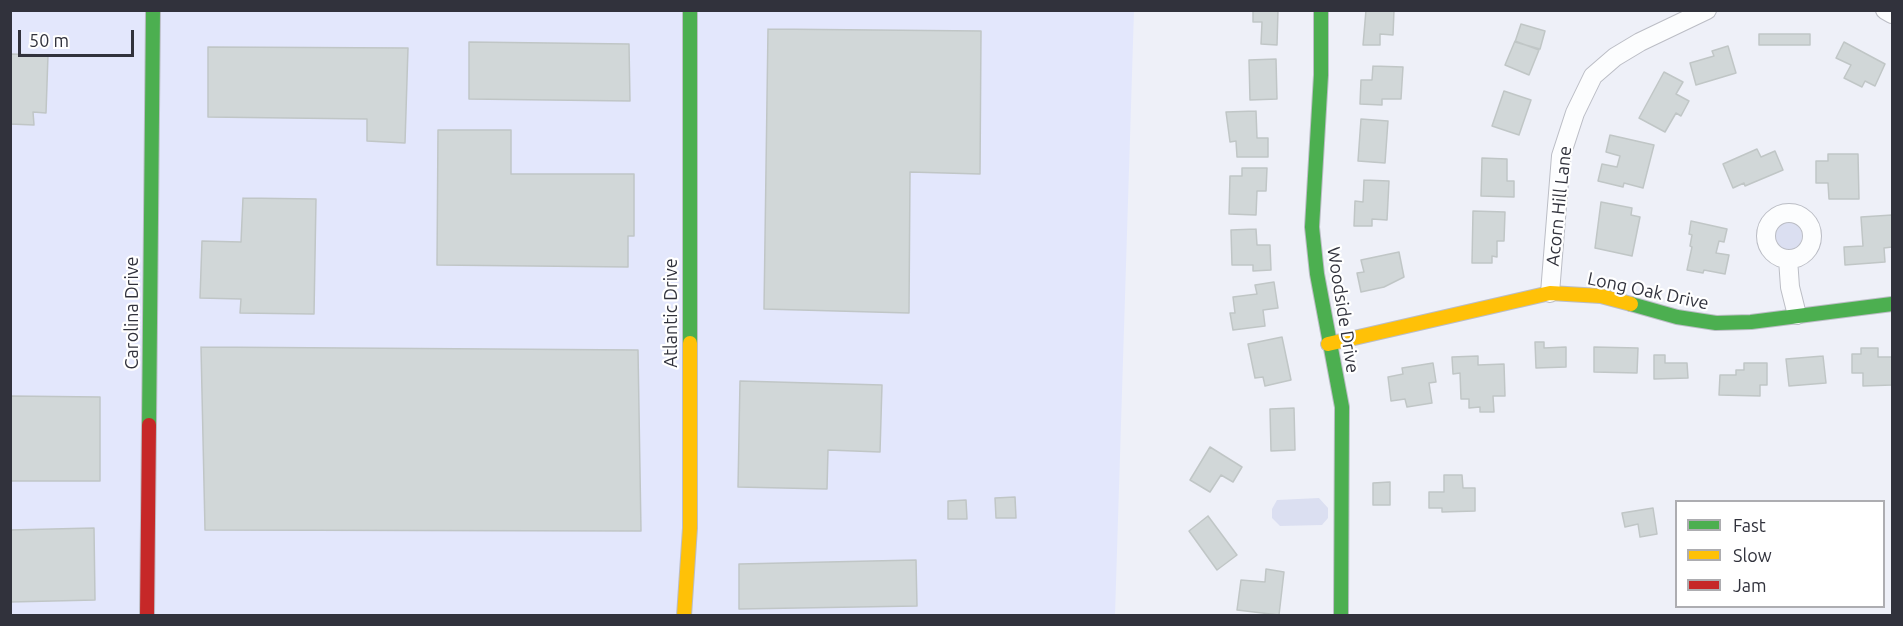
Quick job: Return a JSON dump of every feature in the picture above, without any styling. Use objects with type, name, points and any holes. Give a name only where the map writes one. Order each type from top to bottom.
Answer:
[{"type":"street","name":"Carolina Drive","points":[[147,615],[153,10]]},
{"type":"street","name":"Atlantic Drive","points":[[684,615],[690,528],[690,10]]},
{"type":"street","name":"Woodside Drive","points":[[1321,10],[1321,75],[1312,227],[1328,344],[1342,407],[1341,615]]},
{"type":"street","name":"Acorn Hill Lane","points":[[1550,293],[1561,156],[1575,113],[1593,76],[1615,57],[1640,42],[1707,10]]},
{"type":"street","points":[[1885,10],[1893,14]]},
{"type":"street","points":[[1788,260],[1790,287],[1797,315]]},
{"type":"street","name":"Long Oak Drive","points":[[1328,344],[1550,293],[1601,296],[1677,317],[1716,323],[1751,322],[1893,304]]},
{"type":"shaded area","points":[[10,11],[1134,11],[1115,615],[11,615]]},
{"type":"shaded area","points":[[1788,222],[1798,226],[1802,236],[1798,246],[1788,250],[1778,246],[1774,236],[1778,226]]},
{"type":"shaded area","points":[[1319,498],[1328,508],[1328,518],[1322,525],[1280,526],[1272,518],[1272,509],[1277,500]]},
{"type":"building","points":[[1253,10],[1278,10],[1277,45],[1261,44],[1262,22],[1253,22]]},
{"type":"building","points":[[1366,10],[1394,10],[1393,35],[1380,34],[1380,45],[1363,45]]},
{"type":"building","points":[[1521,24],[1545,31],[1540,49],[1515,42]]},
{"type":"building","points":[[768,29],[981,31],[980,174],[910,172],[909,313],[764,309]]},
{"type":"building","points":[[1759,34],[1810,34],[1810,45],[1759,45]]},
{"type":"building","points":[[1515,41],[1539,50],[1529,75],[1505,65]]},
{"type":"building","points":[[469,42],[629,44],[630,101],[469,99]]},
{"type":"building","points":[[1844,42],[1885,64],[1875,86],[1865,81],[1862,87],[1844,78],[1851,65],[1836,58]]},
{"type":"building","points":[[1728,46],[1736,73],[1696,85],[1690,63],[1714,56],[1712,51]]},
{"type":"building","points":[[208,47],[408,48],[405,143],[367,141],[367,119],[208,117]]},
{"type":"building","points":[[10,54],[48,55],[46,113],[33,112],[34,125],[10,124]]},
{"type":"building","points":[[1276,59],[1277,99],[1250,100],[1249,60]]},
{"type":"building","points":[[1373,66],[1403,67],[1401,99],[1382,99],[1382,105],[1360,104],[1361,80],[1372,80]]},
{"type":"building","points":[[1664,72],[1683,82],[1676,94],[1689,101],[1681,116],[1676,113],[1665,132],[1639,118]]},
{"type":"building","points":[[1504,91],[1531,100],[1519,135],[1492,126]]},
{"type":"building","points":[[1256,111],[1257,138],[1268,138],[1268,157],[1237,157],[1236,141],[1230,142],[1226,112]]},
{"type":"building","points":[[1361,119],[1388,121],[1385,163],[1358,161]]},
{"type":"building","points":[[438,130],[511,130],[511,174],[634,174],[634,236],[628,236],[628,267],[437,265]]},
{"type":"building","points":[[1610,135],[1654,145],[1643,188],[1624,183],[1623,187],[1598,181],[1602,164],[1617,167],[1620,156],[1606,152]]},
{"type":"building","points":[[1757,149],[1761,157],[1775,151],[1783,170],[1745,186],[1744,183],[1733,188],[1723,164]]},
{"type":"building","points":[[1828,154],[1858,154],[1859,199],[1829,199],[1828,183],[1816,183],[1816,161],[1828,161]]},
{"type":"building","points":[[1482,158],[1507,159],[1507,181],[1514,181],[1514,197],[1481,196]]},
{"type":"building","points":[[1242,168],[1267,168],[1266,191],[1257,191],[1256,215],[1229,214],[1230,176],[1242,176]]},
{"type":"building","points":[[1364,180],[1389,181],[1387,220],[1372,219],[1372,226],[1354,226],[1355,201],[1363,202]]},
{"type":"building","points":[[243,198],[316,199],[314,314],[240,313],[241,299],[200,298],[202,241],[241,242]]},
{"type":"building","points":[[1601,202],[1632,208],[1631,215],[1640,217],[1632,256],[1595,248]]},
{"type":"building","points":[[1473,211],[1505,212],[1504,241],[1497,241],[1497,257],[1492,256],[1492,263],[1472,263]]},
{"type":"building","points":[[1892,215],[1892,247],[1884,248],[1885,262],[1845,265],[1844,247],[1863,246],[1861,217]]},
{"type":"building","points":[[1691,221],[1727,229],[1724,242],[1719,241],[1716,253],[1729,255],[1725,274],[1687,270],[1692,247],[1690,246],[1692,235],[1689,234]]},
{"type":"building","points":[[1256,229],[1257,245],[1270,245],[1271,270],[1253,271],[1253,265],[1232,265],[1231,230]]},
{"type":"building","points":[[1399,252],[1404,277],[1384,287],[1361,292],[1357,273],[1364,272],[1361,260]]},
{"type":"building","points":[[1274,282],[1278,308],[1263,310],[1265,326],[1233,330],[1230,313],[1235,313],[1233,297],[1257,294],[1255,285]]},
{"type":"building","points":[[1282,337],[1291,380],[1265,386],[1263,377],[1255,378],[1248,344]]},
{"type":"building","points":[[1535,342],[1544,342],[1544,348],[1566,347],[1566,367],[1536,368]]},
{"type":"building","points":[[201,347],[638,350],[641,531],[205,530]]},
{"type":"building","points":[[1594,347],[1638,348],[1637,373],[1594,372]]},
{"type":"building","points":[[1861,348],[1878,348],[1878,357],[1892,357],[1892,385],[1863,386],[1863,373],[1852,373],[1852,354],[1861,354]]},
{"type":"building","points":[[1654,355],[1665,355],[1665,363],[1687,363],[1688,378],[1654,379]]},
{"type":"building","points":[[1478,356],[1478,365],[1504,364],[1505,396],[1493,396],[1494,412],[1480,412],[1480,407],[1469,408],[1469,399],[1461,399],[1460,373],[1453,374],[1452,357]]},
{"type":"building","points":[[1823,356],[1826,383],[1789,386],[1786,359]]},
{"type":"building","points":[[1433,363],[1436,382],[1429,383],[1432,403],[1407,407],[1405,399],[1391,401],[1388,377],[1403,374],[1402,368]]},
{"type":"building","points":[[1744,363],[1767,363],[1767,385],[1760,385],[1760,396],[1719,395],[1720,375],[1736,375],[1736,370],[1744,370]]},
{"type":"building","points":[[740,381],[882,385],[880,452],[828,450],[827,489],[738,487]]},
{"type":"building","points":[[10,396],[100,397],[100,481],[10,481]]},
{"type":"building","points":[[1294,408],[1295,450],[1271,451],[1270,409]]},
{"type":"building","points":[[1210,447],[1242,467],[1233,482],[1221,475],[1210,492],[1190,480]]},
{"type":"building","points":[[1444,475],[1462,475],[1463,488],[1475,488],[1475,511],[1442,512],[1442,508],[1429,508],[1429,492],[1444,492]]},
{"type":"building","points":[[1390,482],[1390,505],[1373,505],[1373,483]]},
{"type":"building","points":[[1015,497],[1016,518],[996,518],[995,498]]},
{"type":"building","points":[[966,500],[967,519],[948,519],[948,501]]},
{"type":"building","points":[[1653,508],[1657,534],[1640,537],[1638,524],[1625,527],[1622,513]]},
{"type":"building","points":[[1208,516],[1237,555],[1217,570],[1189,531]]},
{"type":"building","points":[[94,528],[95,600],[10,602],[10,530]]},
{"type":"building","points":[[916,560],[917,606],[739,609],[739,564]]},
{"type":"building","points":[[1266,569],[1284,572],[1279,615],[1237,610],[1241,580],[1265,582]]},
{"type":"traffic: fast","points":[[149,425],[153,10]]},
{"type":"traffic: fast","points":[[690,10],[690,343]]},
{"type":"traffic: fast","points":[[1321,10],[1321,75],[1312,227],[1317,274],[1342,407],[1341,616]]},
{"type":"traffic: fast","points":[[1631,304],[1677,317],[1716,323],[1751,322],[1892,304]]},
{"type":"traffic: slow","points":[[1328,344],[1550,293],[1601,296],[1631,304]]},
{"type":"traffic: slow","points":[[684,616],[690,528],[690,343]]},
{"type":"traffic: jam","points":[[147,616],[149,425]]}]
